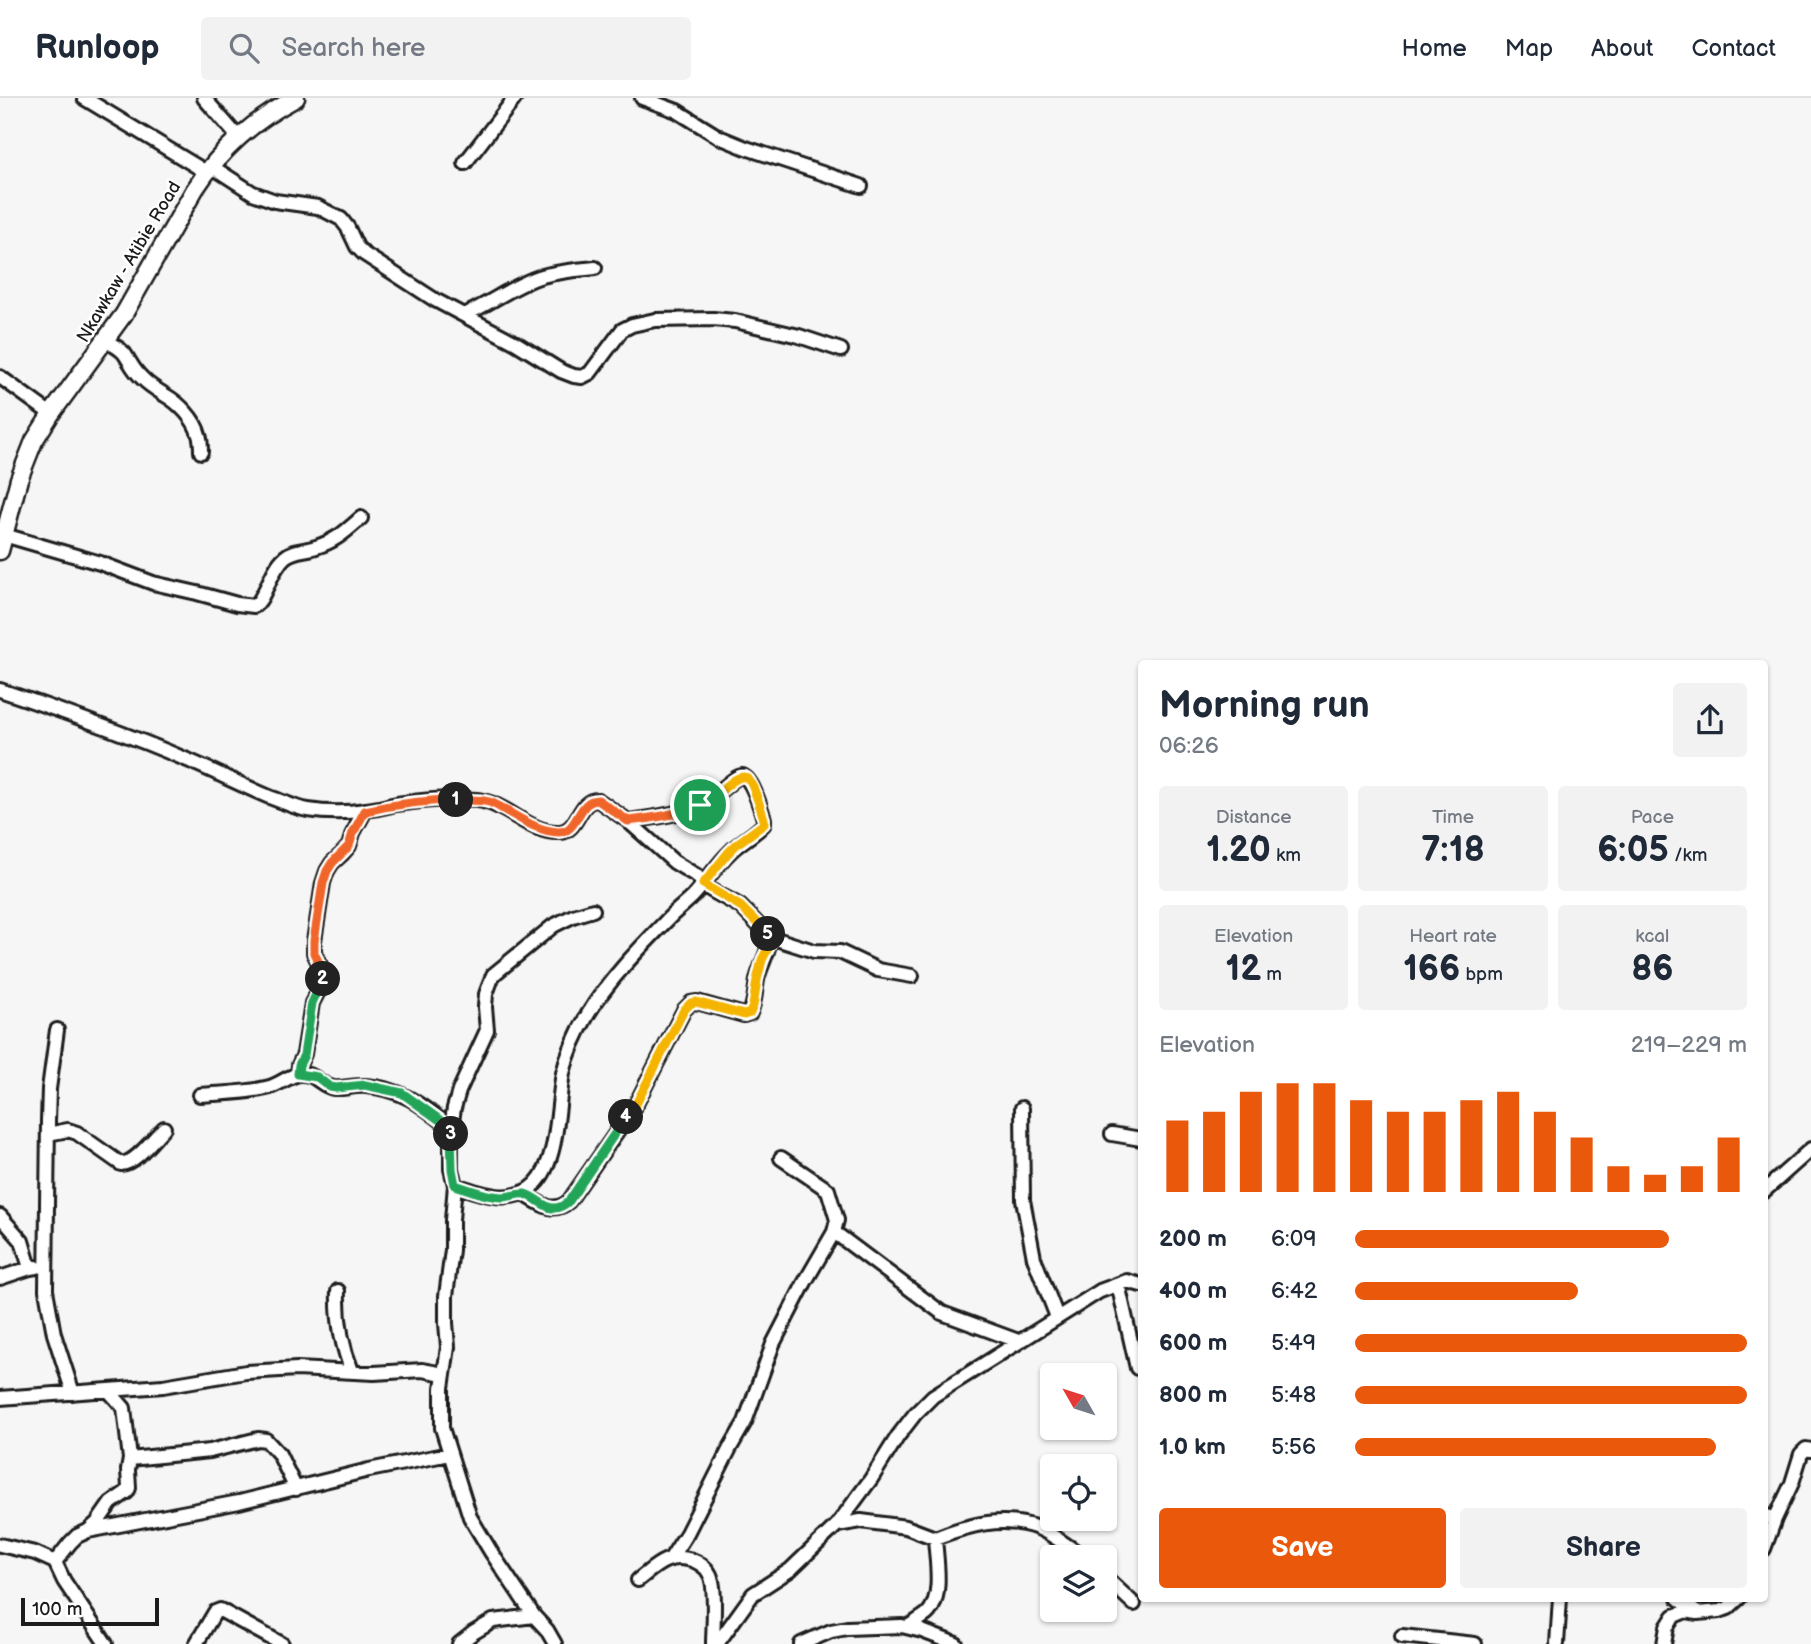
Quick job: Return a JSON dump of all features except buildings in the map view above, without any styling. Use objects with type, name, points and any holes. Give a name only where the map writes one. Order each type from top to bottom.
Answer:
[{"type":"main road","name":"Nkawkaw - Atibie Road","points":[[2,543],[23,465],[34,441],[106,341],[138,290],[186,203],[209,169],[238,137],[296,98]]},
{"type":"street","points":[[84,98],[253,193],[275,201],[318,207],[341,219],[364,254],[435,300],[574,376],[590,373],[622,330],[655,320],[735,321],[799,336],[841,350]]},
{"type":"street","points":[[204,98],[238,137]]},
{"type":"street","points":[[465,163],[515,98]]},
{"type":"street","points":[[642,98],[677,111],[719,137],[746,148],[861,186]]},
{"type":"street","points":[[464,315],[538,277],[561,271],[594,268]]},
{"type":"street","points":[[106,341],[120,349],[133,369],[153,388],[179,405],[187,414],[200,436],[201,452]]},
{"type":"street","points":[[0,377],[51,414]]},
{"type":"street","points":[[2,543],[100,564],[138,579],[254,606],[260,601],[282,560],[290,553],[312,549],[337,539],[361,518]]},
{"type":"street","points":[[0,690],[152,746],[292,806],[305,809],[324,812],[365,811],[429,800],[474,800],[489,802],[539,829],[563,832],[569,829],[587,803],[598,800],[628,821],[674,862],[697,876],[703,884],[740,906],[770,937],[814,951],[840,952],[878,970],[912,976]]},
{"type":"street","points":[[455,1185],[504,1197],[522,1193],[537,1182],[547,1166],[553,1147],[564,1070],[573,1040],[589,1013],[631,959],[703,884],[728,853],[764,824],[752,785],[743,776],[714,797],[684,812],[628,821]]},
{"type":"street","points":[[298,1074],[304,1055],[312,1003],[324,980],[323,971],[314,953],[323,883],[332,863],[349,846],[365,811]]},
{"type":"street","points":[[555,1644],[470,1517],[442,1428],[444,1374],[448,1358],[446,1296],[452,1250],[455,1185],[451,1128],[460,1091],[487,1030],[486,995],[493,975],[552,926],[573,916],[593,911]]},
{"type":"street","points":[[522,1193],[552,1209],[569,1201],[636,1104],[684,1010],[696,1002],[744,1015],[750,1013],[770,937]]},
{"type":"street","points":[[57,1030],[49,1088],[46,1290],[49,1312],[73,1393]]},
{"type":"street","points":[[200,1095],[269,1087],[298,1074],[317,1077],[330,1087],[365,1085],[402,1093],[451,1128]]},
{"type":"street","points":[[1021,1108],[1023,1200],[1034,1258],[1057,1317]]},
{"type":"street","points":[[48,1134],[68,1130],[78,1133],[121,1164],[125,1164],[132,1161],[164,1128]]},
{"type":"street","points":[[1112,1134],[1138,1138]]},
{"type":"street","points":[[1768,1187],[1811,1149]]},
{"type":"street","points":[[671,1558],[687,1533],[745,1422],[773,1343],[834,1232],[837,1220],[828,1190],[781,1158]]},
{"type":"street","points":[[0,1216],[22,1241],[30,1268]]},
{"type":"street","points":[[834,1232],[942,1313],[1018,1341]]},
{"type":"street","points":[[0,1278],[30,1268],[46,1266]]},
{"type":"street","points":[[715,1644],[753,1594],[790,1570],[837,1525],[915,1414],[933,1396],[1100,1290],[1138,1276]]},
{"type":"street","points":[[1122,1283],[1138,1285]]},
{"type":"street","points":[[1122,1283],[1137,1368]]},
{"type":"street","points":[[338,1291],[339,1330],[352,1371]]},
{"type":"street","points":[[0,1398],[163,1386],[246,1372],[297,1369],[374,1373],[422,1370],[444,1374]]},
{"type":"street","points":[[124,1408],[135,1388]]},
{"type":"street","points":[[88,1531],[97,1524],[111,1503],[129,1488],[130,1459],[124,1408],[109,1391]]},
{"type":"street","points":[[130,1459],[210,1451],[258,1439],[266,1440],[279,1454],[296,1489]]},
{"type":"street","points":[[1770,1517],[1792,1483],[1801,1454],[1806,1449],[1811,1450]]},
{"type":"street","points":[[55,1562],[70,1542],[88,1531],[296,1489],[369,1470],[449,1454]]},
{"type":"street","points":[[837,1525],[861,1521],[906,1527],[934,1538],[988,1522],[1018,1523],[1039,1529],[1064,1545]]},
{"type":"street","points":[[909,1626],[929,1613],[935,1603],[938,1579],[934,1538]]},
{"type":"street","points":[[0,1545],[35,1553],[55,1562],[64,1581],[106,1644]]},
{"type":"street","points":[[638,1580],[661,1562],[671,1558],[698,1562],[710,1573],[713,1587],[715,1644]]},
{"type":"street","points":[[1117,1588],[1134,1604]]},
{"type":"street","points":[[1557,1644],[1560,1602]]},
{"type":"street","points":[[1683,1602],[1697,1614]]},
{"type":"street","points":[[1664,1644],[1667,1626],[1674,1616],[1686,1611],[1697,1614],[1720,1611],[1735,1602]]},
{"type":"street","points":[[196,1644],[215,1612],[220,1610],[282,1644]]},
{"type":"street","points":[[459,1644],[494,1621],[534,1616]]},
{"type":"street","points":[[801,1644],[831,1631],[846,1628],[909,1626],[956,1644]]},
{"type":"street","points":[[1402,1636],[1475,1644]]},
{"type":"route","points":[[743,776],[752,785],[764,819],[764,824],[738,843],[703,884],[740,906],[770,937],[757,980],[753,1006],[750,1013],[744,1015],[696,1002],[684,1010],[636,1104],[569,1201],[561,1207],[552,1209],[522,1193],[504,1197],[455,1185],[450,1151],[451,1128],[402,1093],[365,1085],[330,1087],[317,1077],[298,1074],[304,1055],[312,1003],[324,980],[323,971],[314,953],[323,883],[332,863],[349,846],[365,811],[429,800],[474,800],[489,802],[539,829],[563,832],[569,829],[587,803],[593,800],[598,800],[628,821],[684,812],[700,805],[743,776]]}]
